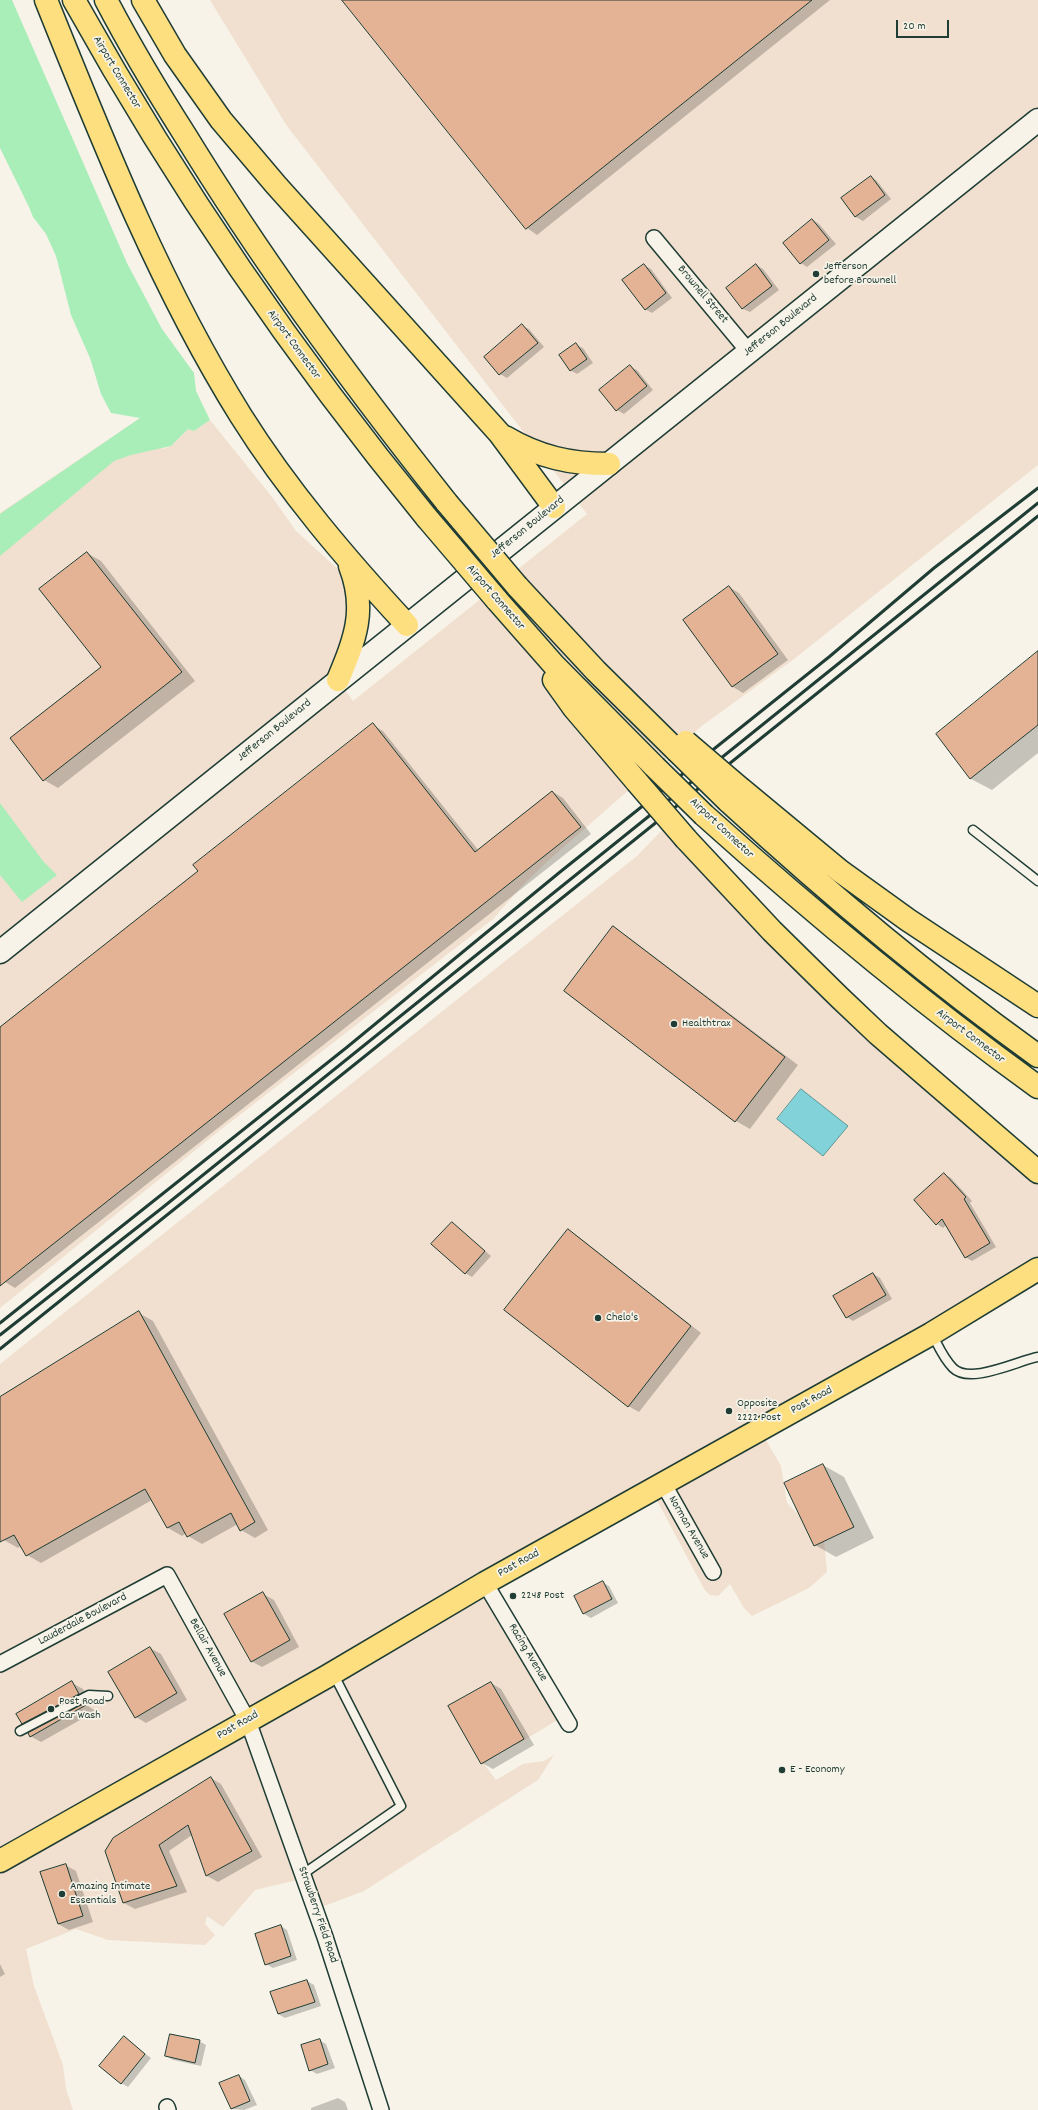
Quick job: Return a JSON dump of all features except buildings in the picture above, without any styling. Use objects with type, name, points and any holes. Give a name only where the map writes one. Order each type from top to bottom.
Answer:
[{"type":"main road","points":[[46,0],[107,152],[194,336],[239,412],[271,460],[348,559],[407,625]]},
{"type":"main road","name":"Airport Connector","points":[[74,0],[156,139],[244,276],[315,376],[427,518],[502,607],[569,681],[704,815],[806,905],[873,961],[960,1030],[1038,1087]]},
{"type":"main road","name":"Airport Connector","points":[[106,0],[174,119],[250,238],[322,342],[447,503],[517,586],[596,671],[735,795],[833,896],[883,938],[982,1015],[1038,1056]]},
{"type":"main road","points":[[143,0],[197,87],[248,153],[500,434],[554,507]]},
{"type":"main road","name":"Jefferson Boulevard","points":[[0,952],[1038,120]]},
{"type":"main road","points":[[500,434],[534,452],[548,457],[574,463],[609,464]]},
{"type":"main road","points":[[338,680],[355,640],[359,619],[357,586],[348,559]]},
{"type":"main road","points":[[502,607],[574,708],[686,839],[767,926],[878,1034],[1038,1172]]},
{"type":"main road","points":[[735,795],[908,920],[1038,1006]]},
{"type":"main road","name":"Post Road","points":[[0,1861],[248,1721],[486,1583],[931,1334],[1038,1269]]},
{"type":"street","name":"Brownell Street","points":[[654,238],[749,352]]},
{"type":"street","name":"Norman Avenue","points":[[663,1484],[713,1572]]},
{"type":"street","name":"Lauderdale Boulevard","points":[[0,1664],[167,1576]]},
{"type":"street","name":"Bellair Avenue","points":[[167,1576],[248,1721]]},
{"type":"street","name":"Racing Avenue","points":[[486,1583],[569,1724]]},
{"type":"street","name":"Strawberry Field Road","points":[[248,1721],[303,1874],[381,2110]]},
{"type":"lane","points":[[973,830],[1038,881]]},
{"type":"lane","points":[[931,1334],[945,1359],[954,1369],[967,1374],[984,1372],[1036,1357]]},
{"type":"lane","points":[[303,1874],[401,1806],[333,1672]]},
{"type":"lane","points":[[20,1731],[89,1694],[108,1696]]},
{"type":"shaded area","points":[[210,0],[1038,0],[1038,465],[794,659],[703,725],[549,860],[522,886],[493,919],[219,1131],[0,1308],[0,513],[140,418],[163,449],[171,446],[188,429],[194,431],[210,420],[272,497],[296,531],[340,571],[353,601],[334,675],[353,701],[587,514],[287,126]]},
{"type":"shaded area","points":[[666,826],[1038,1177],[1038,1274],[763,1435],[781,1466],[787,1503],[824,1540],[827,1572],[809,1588],[752,1616],[744,1608],[730,1584],[718,1596],[710,1595],[704,1589],[653,1493],[489,1582],[559,1719],[518,1744],[501,1748],[484,1764],[496,1780],[523,1764],[544,1761],[554,1755],[538,1780],[364,1891],[319,1908],[306,1878],[255,1890],[223,1927],[207,1916],[205,1924],[215,1935],[205,1945],[108,1940],[76,1929],[26,1949],[34,1986],[63,2065],[66,2089],[73,2110],[0,2110],[0,1364],[637,856]]},
{"type":"green space","points":[[0,0],[12,0],[127,263],[162,329],[194,373],[196,391],[210,420],[194,431],[188,429],[171,446],[131,455],[114,461],[0,556],[0,514],[140,418],[111,413],[101,394],[90,358],[71,315],[56,256],[46,234],[33,217],[0,148]]},
{"type":"green space","points":[[0,803],[43,861],[57,875],[22,902],[0,875]]},
{"type":"water","points":[[801,1089],[848,1126],[823,1156],[777,1119]]},
{"type":"railway","points":[[0,1323],[346,1048],[560,872],[829,657],[934,568],[1038,488]]},
{"type":"railway","points":[[0,1335],[162,1208],[1038,503]]},
{"type":"railway","points":[[0,1349],[1038,516]]},
{"type":"place","name":"Jefferson before Brownell","points":[[816,274]]},
{"type":"place","name":"Healthtrax","points":[[674,1024]]},
{"type":"place","name":"Chelo's","points":[[598,1318]]},
{"type":"place","name":"Opposite 2222 Post","points":[[729,1411]]},
{"type":"place","name":"2248 Post","points":[[513,1596]]},
{"type":"place","name":"Post Road Car Wash","points":[[51,1709]]},
{"type":"place","name":"E - Economy","points":[[782,1770]]},
{"type":"place","name":"Amazing Intimate Essentials","points":[[62,1894]]}]
